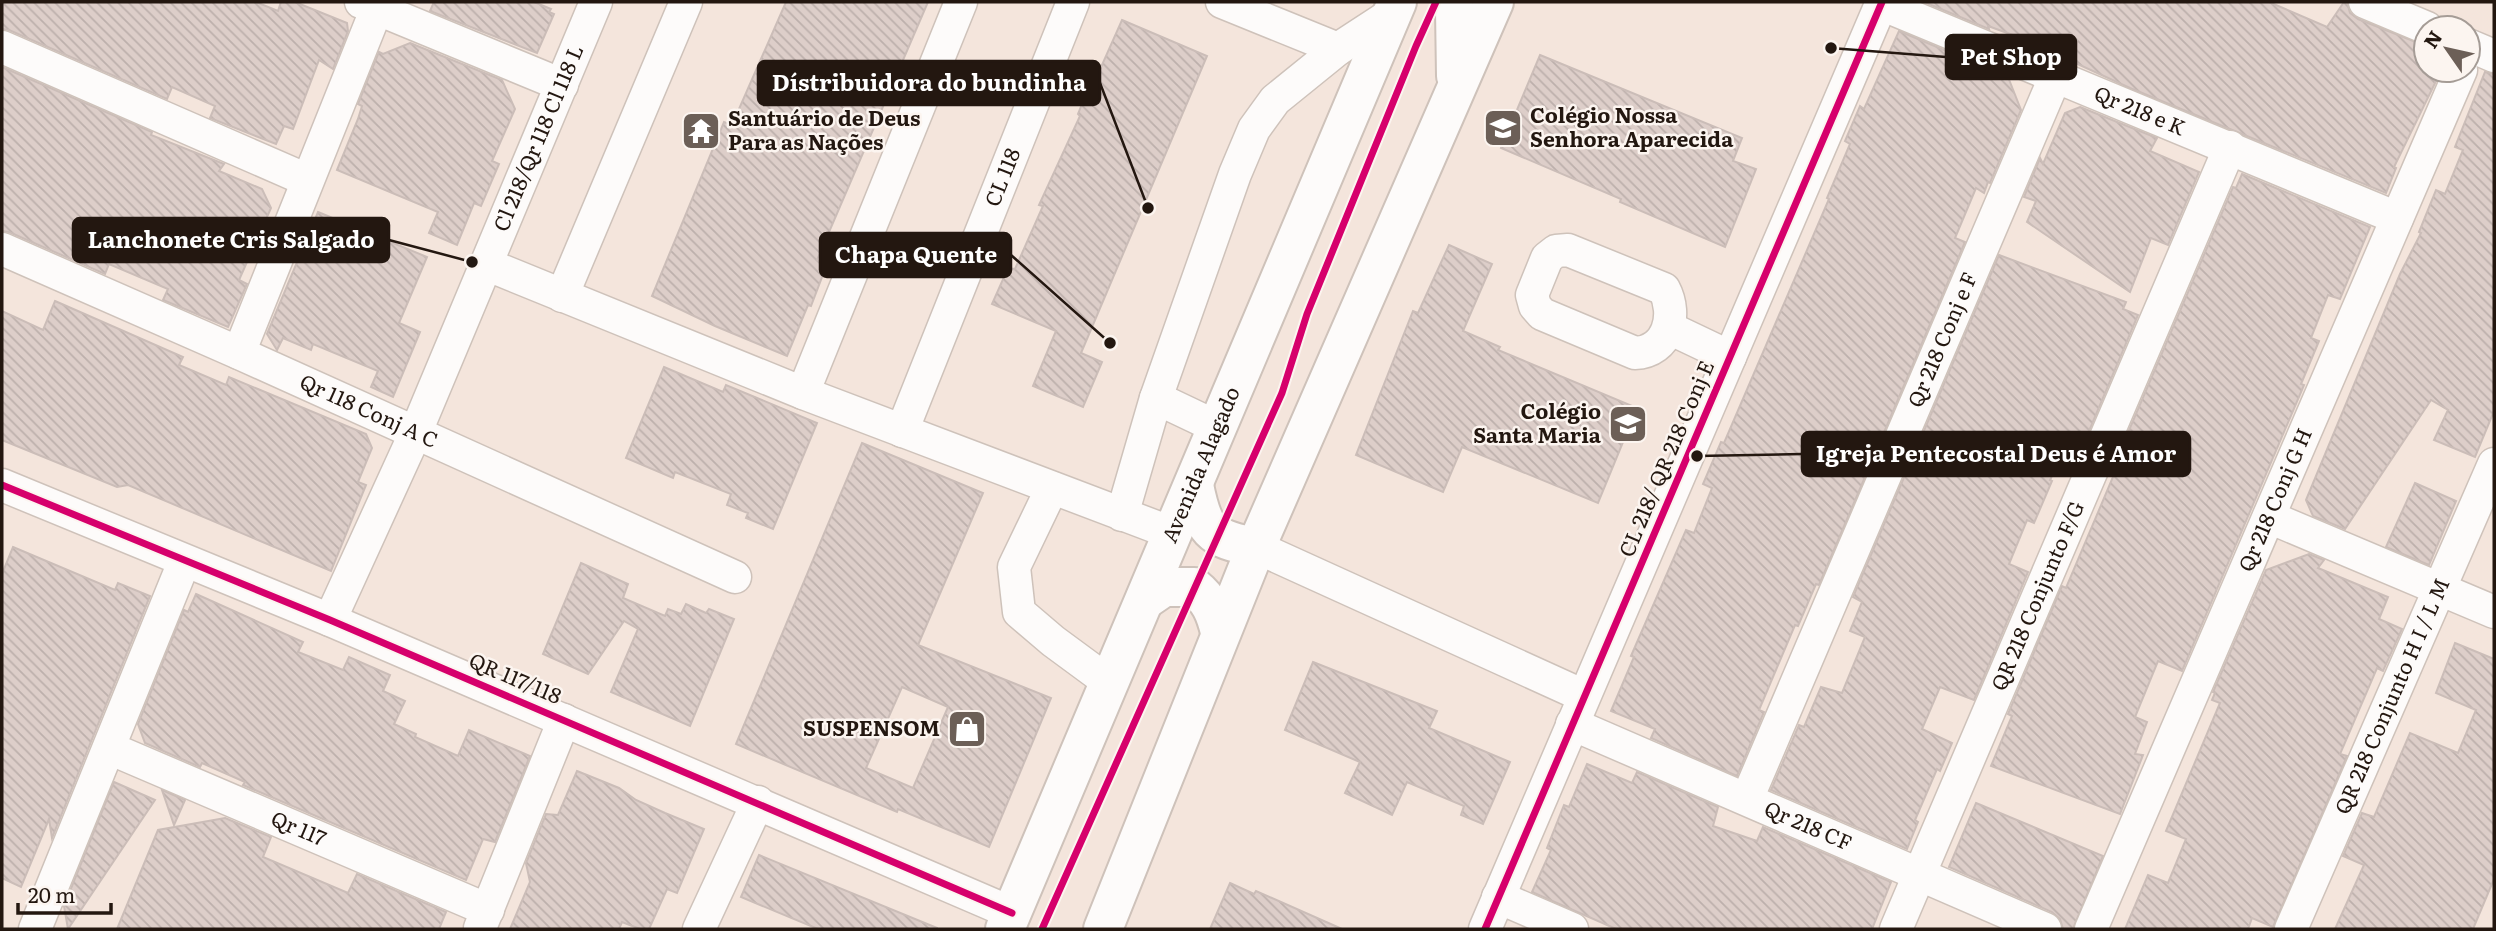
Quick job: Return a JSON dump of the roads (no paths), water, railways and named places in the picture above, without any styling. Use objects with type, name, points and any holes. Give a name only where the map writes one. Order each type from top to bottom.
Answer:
[{"type":"main road","points":[[1452,2],[1455,10],[1456,92]]},
{"type":"main road","points":[[1103,929],[1220,632],[1494,2]]},
{"type":"main road","name":"Avenida Alagado","points":[[1008,921],[1395,7]]},
{"type":"main road","points":[[1194,485],[1200,516],[1210,530],[1218,537],[1256,547]]},
{"type":"main road","points":[[1145,600],[1164,587],[1194,587],[1214,608],[1220,632]]},
{"type":"street","name":"Cl 218/Qr 118 Cl 118 L","points":[[330,620],[488,265],[596,2]]},
{"type":"street","points":[[562,296],[685,2]]},
{"type":"street","points":[[803,393],[961,2]]},
{"type":"street","name":"CL 118","points":[[902,431],[1073,2]]},
{"type":"street","points":[[1222,2],[1338,49]]},
{"type":"street","points":[[2365,2],[2412,22]]},
{"type":"street","name":"Qr 218 e K","points":[[1882,3],[2397,218]]},
{"type":"street","name":"CL 218/ QR 218 Conj E","points":[[1485,929],[1882,3]]},
{"type":"street","points":[[239,353],[307,180],[369,5],[562,85]]},
{"type":"street","points":[[1122,515],[1156,398],[1235,174],[1254,129],[1275,100],[1395,7]]},
{"type":"street","points":[[2,47],[307,180]]},
{"type":"street","name":"Qr 218 Conj e F","points":[[1747,799],[2056,75]]},
{"type":"street","name":"Qr 218 Conj G H","points":[[2091,929],[2397,218],[2458,84]]},
{"type":"street","name":"QR 218 Conjunto F/G","points":[[1896,929],[2230,147]]},
{"type":"street","name":"Qr 118 Conj A C","points":[[2,249],[735,577]]},
{"type":"street","points":[[488,265],[803,393],[1172,533]]},
{"type":"street","points":[[1669,328],[1730,357]]},
{"type":"street","points":[[1156,398],[1217,427]]},
{"type":"street","name":"QR 218 Conjunto H I / L M","points":[[2291,929],[2494,464]]},
{"type":"street","name":"QR 117/118","points":[[2,485],[330,620],[758,802],[1008,921]]},
{"type":"street","points":[[1052,488],[1014,567],[1019,612],[1110,683]]},
{"type":"street","points":[[2269,517],[2494,612]]},
{"type":"street","name":"Qr 218 CF","points":[[1256,547],[1747,799],[1918,876],[2045,929]]},
{"type":"street","points":[[41,927],[184,562]]},
{"type":"street","points":[[484,919],[564,720]]},
{"type":"street","name":"Qr 117","points":[[109,748],[484,919]]},
{"type":"street","points":[[699,929],[758,802]]},
{"type":"street","points":[[1498,897],[1572,929]]},
{"type":"place","name":"Pet Shop","points":[[1831,48]]},
{"type":"place","name":"Colégio Nossa Senhora Aparecida","points":[[1503,128]]},
{"type":"place","name":"Santuário de Deus Para as Nações","points":[[701,131]]},
{"type":"place","name":"Dístribuidora do bundinha","points":[[1148,208]]},
{"type":"place","name":"Lanchonete Cris Salgado","points":[[472,262]]},
{"type":"place","name":"Chapa Quente","points":[[1110,343]]},
{"type":"place","name":"Colégio Santa Maria","points":[[1628,424]]},
{"type":"place","name":"Igreja Pentecostal Deus é Amor","points":[[1697,456]]},
{"type":"place","name":"SUSPENSOM","points":[[967,729]]}]
